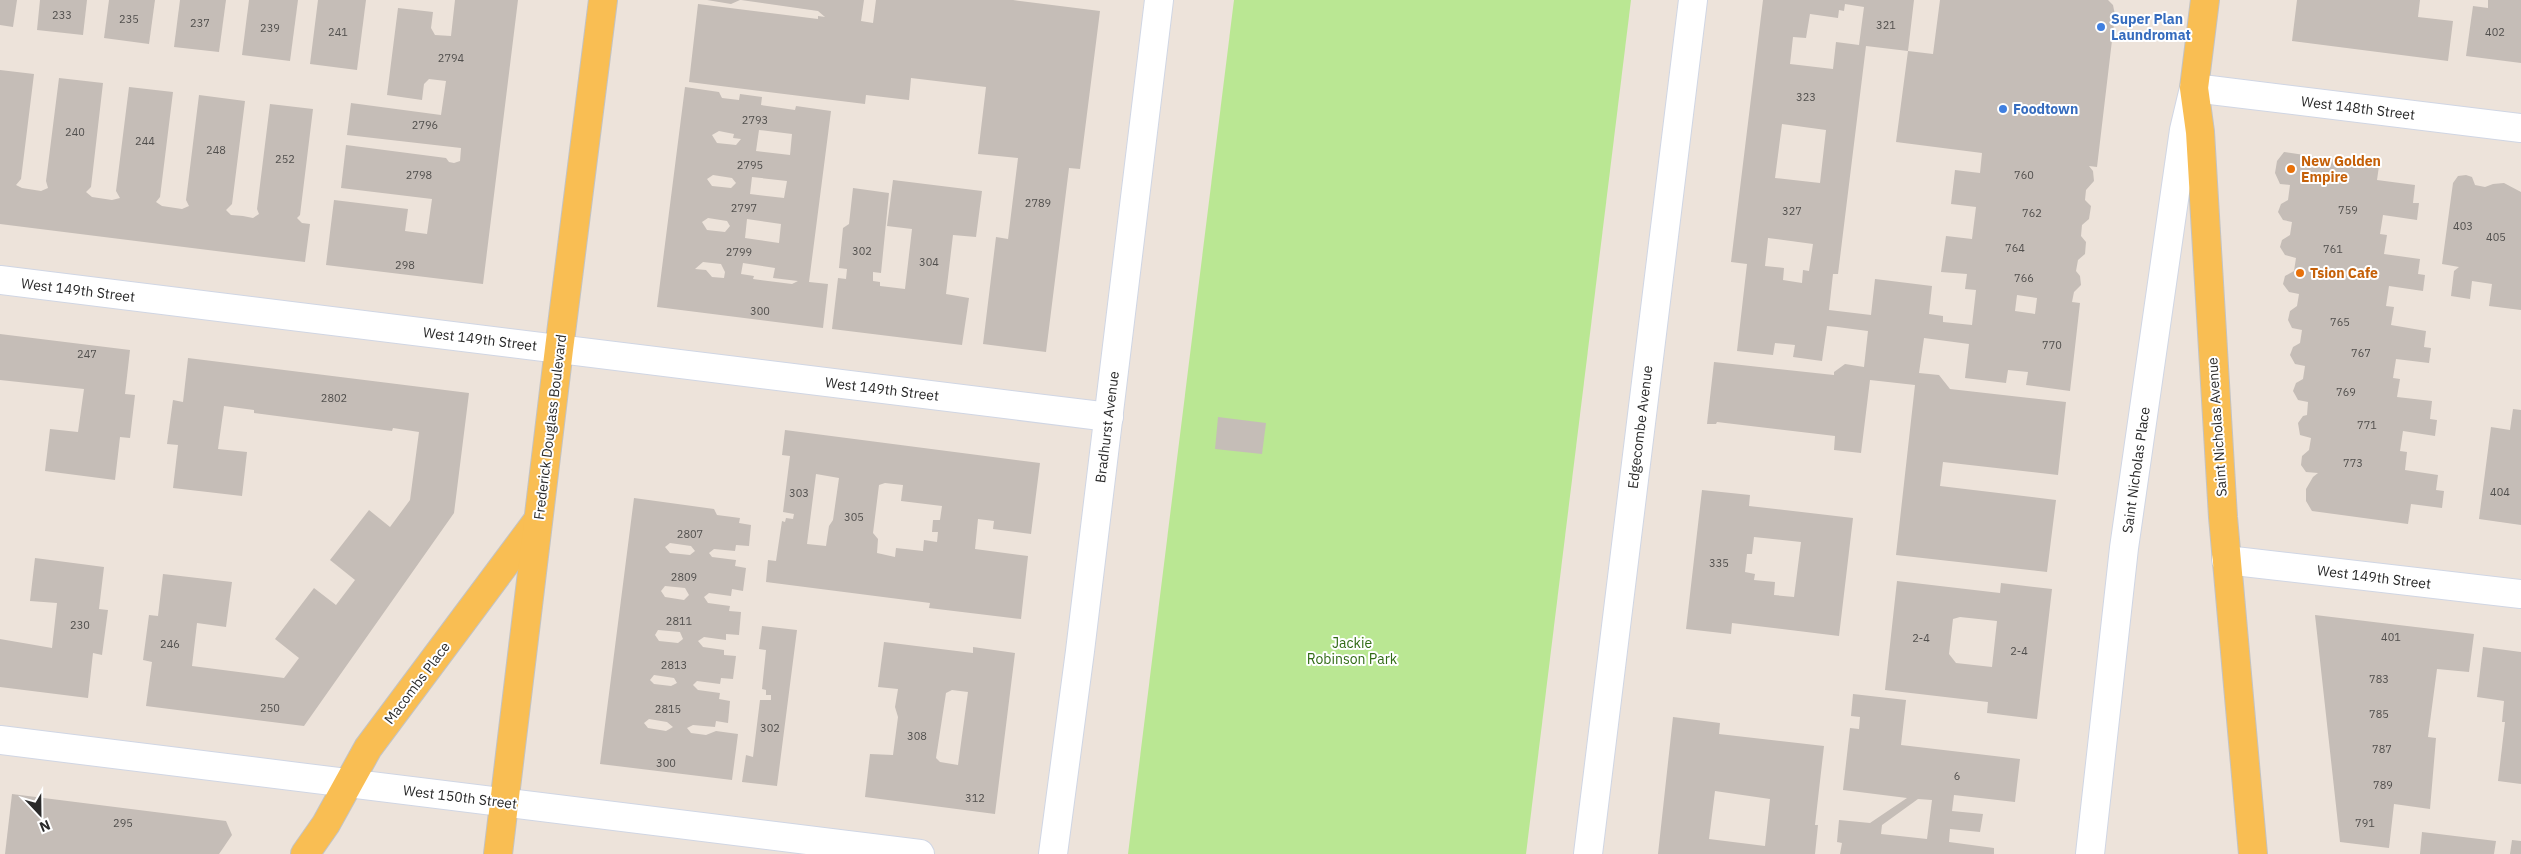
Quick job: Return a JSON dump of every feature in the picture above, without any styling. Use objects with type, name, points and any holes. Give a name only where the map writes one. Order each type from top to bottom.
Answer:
[{"type":"main road","name":"Frederick Douglass Boulevard","points":[[498,854],[506,802],[559,349],[604,0]]},
{"type":"main road","name":"Saint Nicholas Avenue","points":[[2205,0],[2194,88],[2200,132],[2226,560],[2253,854]]},
{"type":"main road","name":"Macombs Place","points":[[306,854],[326,824],[368,748],[539,519]]},
{"type":"street","name":"Bradhurst Avenue","points":[[1053,854],[1109,416],[1159,0]]},
{"type":"street","name":"Edgecombe Avenue","points":[[1588,854],[1693,0]]},
{"type":"street","name":"West 148th Street","points":[[2194,88],[2521,128]]},
{"type":"street","name":"Saint Nicholas Place","points":[[2090,854],[2124,548],[2184,130],[2194,88]]},
{"type":"street","name":"West 149th Street","points":[[0,280],[1109,416]]},
{"type":"street","name":"West 149th Street","points":[[2226,560],[2521,594]]},
{"type":"street","name":"West 150th Street","points":[[0,740],[920,854]]},
{"type":"green space","name":"Jackie Robinson Park","points":[[1234,0],[1631,0],[1526,854],[1128,854]]},
{"type":"building","points":[[0,0],[17,0],[13,27],[0,25]]},
{"type":"building","points":[[40,0],[87,0],[83,35],[37,30]]},
{"type":"building","points":[[109,0],[155,0],[149,44],[104,38]]},
{"type":"building","points":[[180,0],[226,0],[219,52],[174,47]]},
{"type":"building","points":[[249,0],[298,0],[290,61],[242,55]]},
{"type":"building","points":[[318,0],[366,0],[357,70],[310,64]]},
{"type":"building","points":[[455,0],[518,0],[483,284],[326,265],[334,200],[408,209],[405,231],[427,234],[432,199],[341,188],[346,145],[446,158],[449,162],[454,163],[460,161],[461,148],[347,135],[351,103],[441,115],[446,81],[429,79],[424,84],[422,100],[387,95],[398,8],[433,12],[431,28],[435,35],[451,36]]},
{"type":"building","points":[[707,0],[740,0],[731,4]]},
{"type":"building","points":[[741,0],[864,0],[861,21],[873,23],[876,0],[1013,0],[1100,11],[1080,169],[1069,168],[1046,352],[983,344],[996,237],[1008,239],[1018,158],[978,154],[986,87],[911,78],[909,100],[866,95],[865,104],[689,82],[698,4],[818,19],[818,16],[825,17],[818,11]]},
{"type":"building","points":[[1763,0],[1914,0],[1908,51],[1933,54],[1940,0],[2108,0],[2113,5],[2115,15],[2097,167],[2089,166],[2093,171],[2094,181],[2086,190],[2085,200],[2091,206],[2089,219],[2082,225],[2081,236],[2086,242],[2085,254],[2078,260],[2076,271],[2080,276],[2081,285],[2074,292],[2072,302],[2080,303],[2070,391],[2026,385],[2028,372],[2008,370],[2006,383],[1965,378],[1969,344],[1924,338],[1919,373],[1939,375],[1950,389],[2066,402],[2058,475],[1943,462],[1940,486],[2056,500],[2047,572],[1896,555],[1915,385],[1870,380],[1861,453],[1834,450],[1835,436],[1717,422],[1716,424],[1707,424],[1714,362],[1834,375],[1834,372],[1845,364],[1864,367],[1868,331],[1837,327],[1827,326],[1822,361],[1793,357],[1795,345],[1775,343],[1773,355],[1737,351],[1747,264],[1731,262]],"holes":[[[1845,4],[1864,7],[1859,45],[1836,42],[1833,69],[1790,64],[1793,37],[1806,38],[1810,14],[1838,18],[1839,10],[1844,11]],[[1866,46],[1908,51],[1896,142],[1982,153],[1980,173],[1955,170],[1951,204],[1976,207],[1972,239],[1946,236],[1941,272],[1967,274],[1965,289],[1976,290],[1972,325],[1943,322],[1943,316],[1929,314],[1932,286],[1875,279],[1871,315],[1829,310],[1833,274],[1838,274]],[[1782,124],[1826,130],[1820,183],[1775,178]],[[1768,238],[1813,244],[1809,271],[1803,270],[1802,283],[1783,280],[1784,268],[1765,266]],[[2017,295],[2037,298],[2035,314],[2015,311]]]},
{"type":"building","points":[[2297,0],[2420,0],[2418,17],[2453,21],[2448,61],[2292,41]]},
{"type":"building","points":[[2488,0],[2521,0],[2521,63],[2466,56],[2473,6],[2488,8]]},
{"type":"building","points":[[0,70],[34,74],[21,179],[16,185],[22,188],[41,191],[48,188],[46,181],[59,78],[103,83],[91,187],[86,192],[92,197],[112,200],[120,198],[116,191],[129,87],[173,92],[160,197],[156,202],[162,206],[182,209],[189,206],[186,200],[199,95],[245,101],[232,204],[226,210],[231,215],[253,218],[259,214],[257,209],[270,104],[313,109],[300,215],[297,218],[302,223],[310,224],[305,262],[0,224]]},
{"type":"building","points":[[685,87],[719,92],[722,98],[739,100],[740,94],[762,97],[761,105],[795,110],[796,106],[831,111],[809,282],[828,284],[823,328],[657,307]],"holes":[[[759,130],[792,134],[790,155],[756,151]],[[719,131],[734,134],[733,138],[741,139],[736,145],[717,143],[712,135]],[[713,175],[732,178],[736,183],[731,188],[712,186],[707,179]],[[752,177],[787,181],[784,198],[750,194]],[[708,218],[727,221],[730,226],[725,232],[707,230],[702,222]],[[747,219],[781,224],[779,243],[745,238]],[[703,262],[721,264],[725,272],[724,278],[712,277],[706,270],[695,269]],[[743,263],[775,268],[773,278],[798,281],[792,284],[753,279],[754,276],[741,274]]]},
{"type":"building","points":[[2284,152],[2379,166],[2377,180],[2415,185],[2413,203],[2419,203],[2417,220],[2383,215],[2380,234],[2387,235],[2384,254],[2420,259],[2418,274],[2425,275],[2423,291],[2389,286],[2386,306],[2394,307],[2391,325],[2426,331],[2424,347],[2431,348],[2429,363],[2396,359],[2393,378],[2400,379],[2397,397],[2432,401],[2430,419],[2437,420],[2435,436],[2403,431],[2400,451],[2407,452],[2405,470],[2438,475],[2436,490],[2444,491],[2442,508],[2411,504],[2408,524],[2312,511],[2306,501],[2306,489],[2313,477],[2318,473],[2306,472],[2301,465],[2302,456],[2309,450],[2311,438],[2300,435],[2298,423],[2303,416],[2307,415],[2308,402],[2298,400],[2293,391],[2296,383],[2303,379],[2305,366],[2295,364],[2290,355],[2293,347],[2300,343],[2302,330],[2292,328],[2288,320],[2290,311],[2297,306],[2299,294],[2289,292],[2283,284],[2285,276],[2294,271],[2296,258],[2285,255],[2280,247],[2282,240],[2290,235],[2292,222],[2283,220],[2278,212],[2281,204],[2288,200],[2290,185],[2280,184],[2275,173],[2277,161]]},
{"type":"building","points":[[2466,175],[2472,177],[2475,185],[2485,187],[2504,183],[2521,192],[2521,310],[2489,306],[2492,284],[2472,281],[2470,299],[2451,296],[2454,271],[2459,267],[2442,264],[2453,183],[2458,176]]},
{"type":"building","points":[[893,180],[982,191],[976,237],[953,235],[946,294],[969,298],[962,345],[832,329],[838,278],[846,279],[847,269],[839,268],[843,228],[849,224],[853,188],[889,193],[881,273],[873,272],[873,281],[880,282],[880,286],[905,289],[912,229],[887,226]]},
{"type":"building","points":[[0,334],[130,350],[125,394],[135,395],[130,438],[120,437],[115,480],[45,471],[50,429],[78,432],[84,389],[0,380]]},
{"type":"building","points":[[188,358],[469,393],[454,513],[304,726],[146,706],[152,662],[143,660],[149,615],[158,616],[163,574],[232,582],[226,627],[197,623],[192,666],[284,678],[299,658],[275,639],[314,588],[336,605],[355,580],[330,560],[369,510],[390,527],[410,500],[419,432],[393,428],[392,431],[254,413],[254,410],[224,406],[218,449],[247,452],[242,496],[173,488],[178,445],[167,444],[173,400],[183,402]]},
{"type":"building","points":[[2513,409],[2521,410],[2521,525],[2479,519],[2491,427],[2510,430]]},
{"type":"building","points":[[1218,417],[1266,423],[1262,454],[1215,449]]},
{"type":"building","points":[[785,430],[1040,463],[1031,534],[993,529],[994,521],[978,519],[975,549],[1028,556],[1021,619],[929,608],[930,603],[766,582],[768,560],[776,561],[782,521],[785,522],[786,518],[793,519],[794,514],[783,512],[790,456],[782,455]],"holes":[[[816,474],[839,478],[833,520],[829,526],[826,546],[807,544]],[[885,483],[903,485],[901,501],[942,506],[940,520],[933,520],[932,532],[938,532],[937,542],[924,540],[923,551],[896,548],[895,557],[877,553],[878,539],[873,533],[879,485]]]},
{"type":"building","points":[[1702,490],[1750,495],[1749,506],[1853,518],[1839,636],[1732,623],[1731,634],[1686,629]],"holes":[[[1754,537],[1801,542],[1794,597],[1774,595],[1775,582],[1754,580],[1755,574],[1745,572],[1747,554],[1752,554]]]},
{"type":"building","points":[[634,498],[714,509],[717,515],[740,518],[739,523],[751,525],[749,546],[736,545],[735,551],[714,549],[709,553],[712,557],[736,560],[735,566],[746,568],[743,591],[732,589],[731,596],[709,593],[704,597],[708,603],[730,606],[729,611],[741,612],[739,635],[726,634],[726,640],[704,637],[698,641],[703,647],[724,650],[724,655],[736,656],[733,679],[721,678],[720,684],[697,681],[693,685],[698,690],[720,693],[719,699],[730,701],[728,723],[716,721],[715,727],[693,725],[687,728],[691,733],[706,735],[716,731],[738,734],[732,780],[600,764]],"holes":[[[670,543],[691,546],[695,551],[690,555],[670,553],[665,547]],[[665,586],[685,588],[689,595],[684,600],[665,597],[661,591]],[[658,630],[680,632],[683,639],[678,643],[659,641],[655,635]],[[654,675],[674,678],[677,683],[671,686],[654,684],[650,680]],[[649,719],[667,722],[673,727],[666,731],[648,728],[644,723]]]},
{"type":"building","points":[[35,558],[104,567],[99,609],[108,610],[102,655],[93,653],[88,698],[0,687],[0,639],[52,648],[57,603],[30,601]]},
{"type":"building","points":[[1897,581],[2000,593],[2001,583],[2052,589],[2037,719],[1987,713],[1988,702],[1885,690]],"holes":[[[1960,617],[1997,621],[1992,667],[1956,663],[1949,654],[1953,619]]]},
{"type":"building","points":[[2315,615],[2474,634],[2469,672],[2437,669],[2428,737],[2436,738],[2430,809],[2394,804],[2389,848],[2340,842]]},
{"type":"building","points":[[762,626],[797,630],[777,786],[742,782],[746,755],[753,757],[760,700],[771,700],[771,695],[766,695],[766,690],[762,689],[766,650],[759,649]]},
{"type":"building","points":[[884,642],[973,653],[973,647],[1015,653],[995,814],[865,797],[870,754],[893,755],[898,717],[895,707],[898,689],[878,687]],"holes":[[[952,690],[968,692],[958,765],[940,762],[936,758],[946,693]]]},
{"type":"building","points":[[2483,647],[2521,652],[2521,784],[2498,781],[2505,722],[2502,722],[2504,701],[2477,697]]},
{"type":"building","points":[[1853,694],[1906,700],[1901,745],[2020,759],[2015,802],[1954,795],[1952,811],[1983,814],[1980,832],[1950,829],[1949,842],[1994,848],[1994,854],[1840,854],[1842,843],[1837,842],[1839,820],[1870,823],[1907,798],[1843,790],[1850,728],[1859,729],[1860,717],[1851,716]],"holes":[[[1918,799],[1932,800],[1927,839],[1881,834],[1882,825]]]},
{"type":"building","points":[[1673,717],[1720,723],[1719,734],[1824,746],[1815,825],[1818,825],[1815,854],[1658,854]],"holes":[[[1715,791],[1770,799],[1765,846],[1709,839]]]},
{"type":"building","points":[[12,794],[226,821],[232,835],[219,854],[5,854]]},
{"type":"building","points":[[2422,832],[2496,841],[2494,854],[2420,854]]},
{"type":"building","points":[[2512,840],[2521,841],[2521,854],[2510,854]]},
{"type":"place","name":"Super Plan Laundromat","points":[[2101,27]]},
{"type":"place","name":"Foodtown","points":[[2003,109]]},
{"type":"place","name":"New Golden Empire","points":[[2291,169]]},
{"type":"place","name":"Tsion Cafe","points":[[2300,273]]}]
